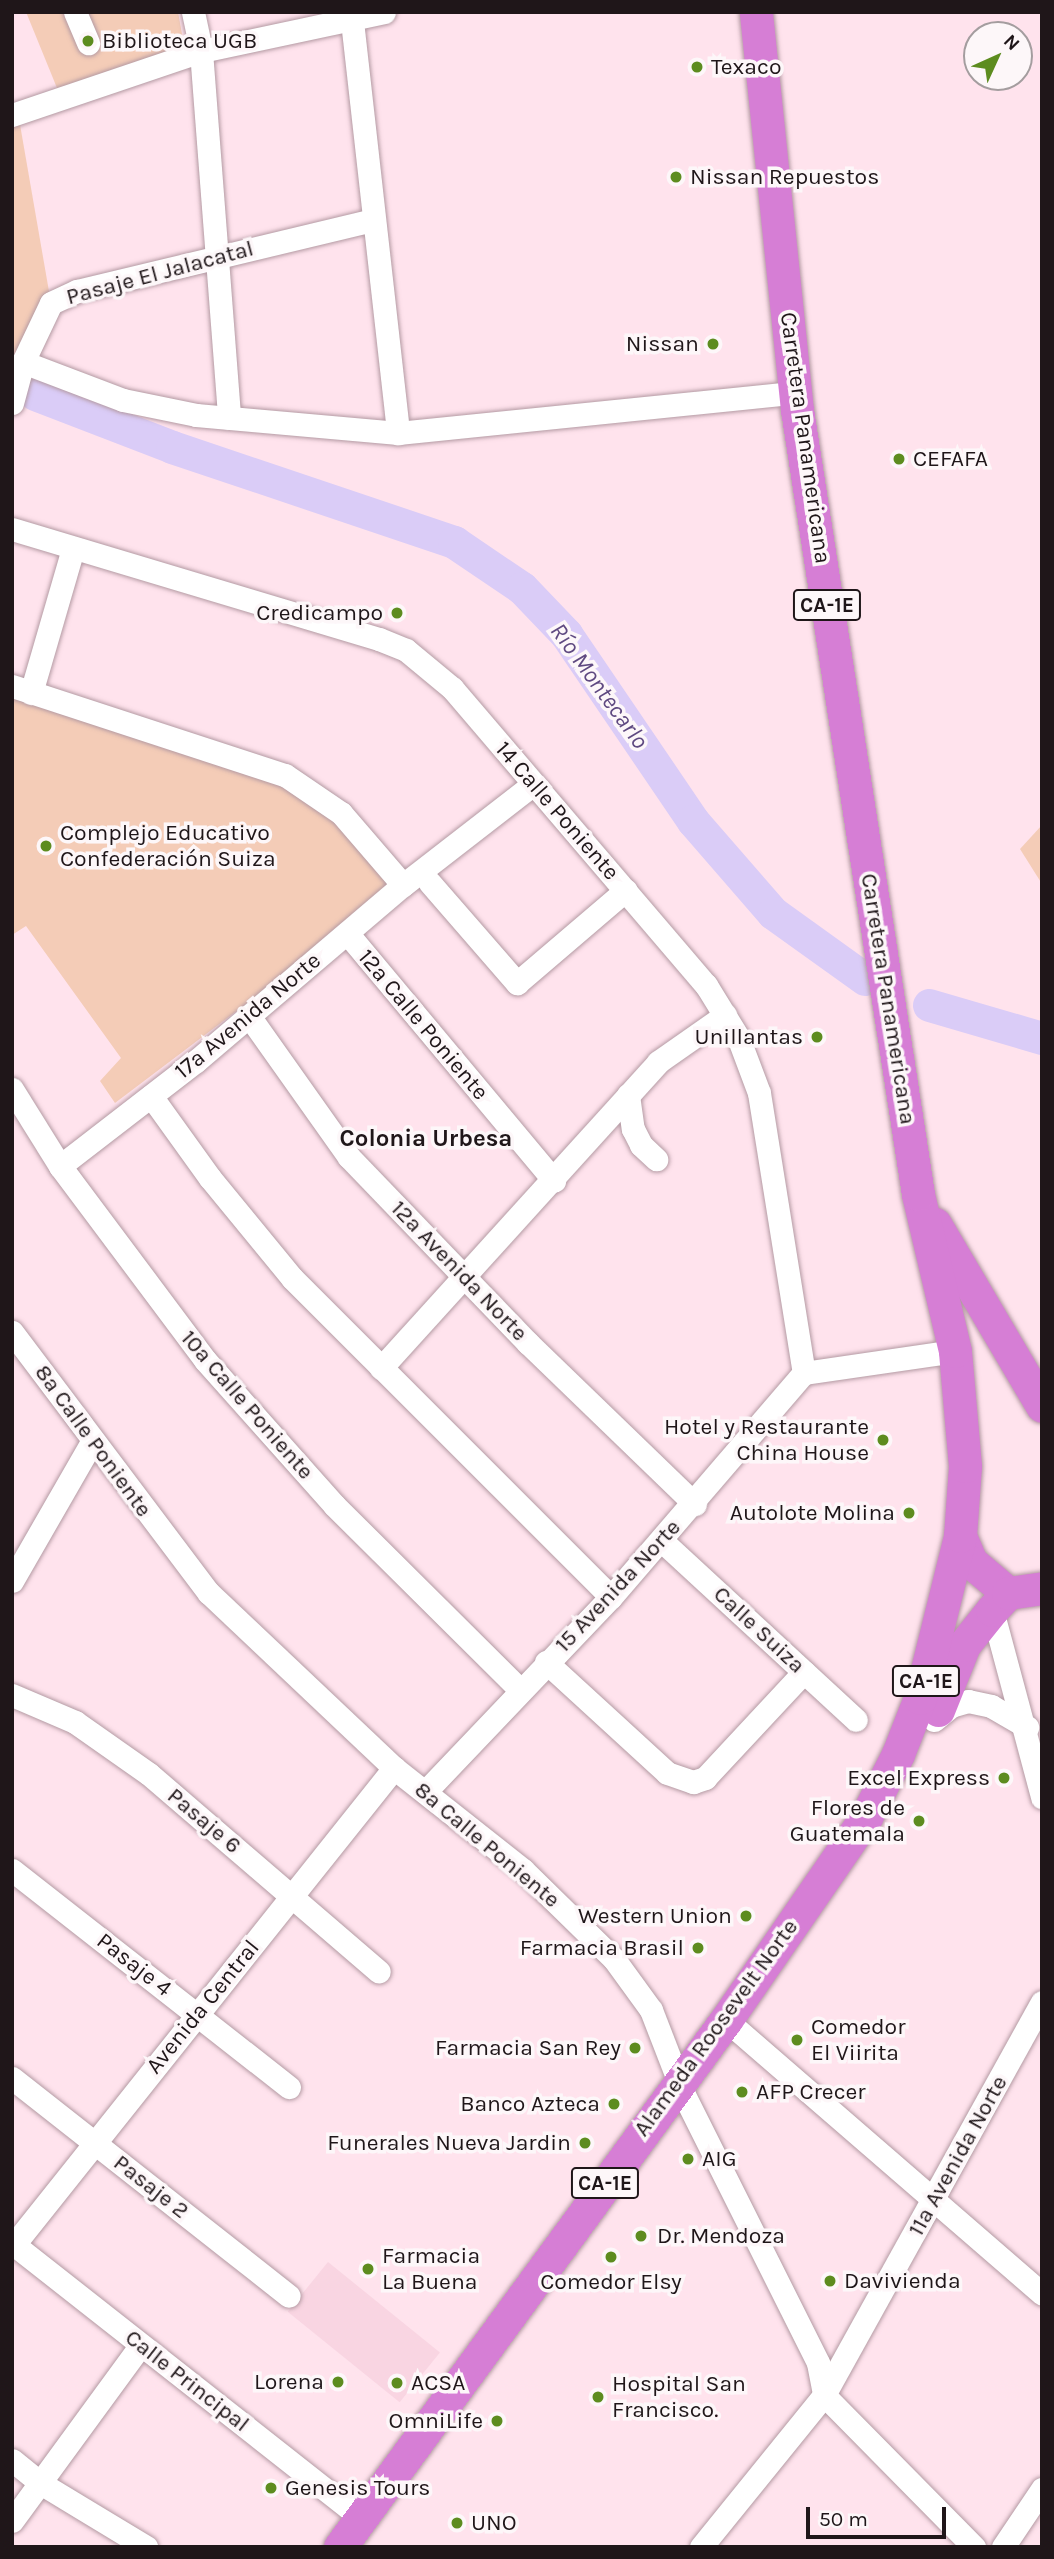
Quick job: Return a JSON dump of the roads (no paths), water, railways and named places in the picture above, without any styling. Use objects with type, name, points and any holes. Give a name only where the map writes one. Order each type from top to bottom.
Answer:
[{"type":"highway","name":"Carretera Panamericana","points":[[756,12],[795,393],[918,1194],[955,1351],[965,1466],[960,1536]]},
{"type":"highway","name":"Carretera Panamericana","points":[[918,1194],[1042,1406]]},
{"type":"highway","points":[[955,1351],[1004,1343]]},
{"type":"highway","points":[[960,1536],[971,1562],[1000,1601],[1042,1588]]},
{"type":"highway","name":"Alameda Roosevelt Norte","points":[[732,2024],[883,1787],[926,1679],[960,1536]]},
{"type":"highway","name":"Alameda Roosevelt Norte","points":[[340,2547],[360,2532],[681,2089],[882,1824],[933,1721],[964,1645],[1000,1601]]},
{"type":"street","points":[[75,12],[88,44]]},
{"type":"street","points":[[193,12],[201,51],[229,418]]},
{"type":"street","points":[[12,115],[201,51],[352,16],[384,12]]},
{"type":"street","points":[[352,16],[398,433]]},
{"type":"street","name":"Pasaje El Jalacatal","points":[[12,403],[23,362],[51,303],[77,291],[373,220]]},
{"type":"street","points":[[23,362],[123,400],[229,418],[398,433],[795,393]]},
{"type":"street","name":"14 Calle Poniente","points":[[12,529],[406,650],[452,688],[532,785],[626,890],[726,1015],[759,1093],[804,1373]]},
{"type":"street","points":[[74,548],[21,690],[285,775],[341,813],[403,885]]},
{"type":"street","name":"17a Avenida Norte","points":[[60,1166],[249,1016],[403,885],[532,785]]},
{"type":"street","points":[[430,883],[517,983],[626,890]]},
{"type":"street","name":"12a Calle Poniente","points":[[347,933],[554,1181]]},
{"type":"street","points":[[381,1368],[554,1181],[658,1062],[726,1015]]},
{"type":"street","name":"12a Avenida Norte","points":[[249,1016],[349,1157],[466,1278],[695,1504]]},
{"type":"street","name":"10a Calle Poniente","points":[[12,1089],[60,1166],[205,1360],[334,1505],[520,1689]]},
{"type":"street","points":[[628,1095],[633,1129],[641,1145],[656,1159]]},
{"type":"street","points":[[151,1096],[210,1178],[292,1278],[611,1597]]},
{"type":"street","name":"8a Calle Poniente","points":[[12,1332],[92,1442],[209,1593],[394,1768],[523,1870],[614,1959],[651,2010],[681,2089],[818,2363],[824,2395]]},
{"type":"street","points":[[804,1373],[955,1351]]},
{"type":"street","name":"15 Avenida Norte","points":[[425,1793],[520,1689],[611,1597],[695,1504],[804,1373]]},
{"type":"street","points":[[12,1581],[92,1442]]},
{"type":"street","name":"Calle Suiza","points":[[662,1540],[856,1720]]},
{"type":"street","points":[[1000,1601],[1020,1719],[1042,1797]]},
{"type":"street","points":[[546,1662],[667,1773],[693,1782],[705,1778],[804,1672]]},
{"type":"street","name":"Pasaje 6","points":[[12,1695],[75,1722],[138,1767],[293,1894],[379,1972]]},
{"type":"street","points":[[933,1721],[951,1706],[968,1701],[1020,1719],[1042,1741]]},
{"type":"street","name":"Avenida Central","points":[[13,2245],[394,1768]]},
{"type":"street","name":"Pasaje 4","points":[[12,1870],[289,2087]]},
{"type":"street","name":"11a Avenida Norte","points":[[701,2547],[824,2395],[1042,2002]]},
{"type":"street","points":[[732,2024],[1042,2294]]},
{"type":"street","name":"Pasaje 2","points":[[12,2078],[289,2296]]},
{"type":"street","name":"Calle Principal","points":[[13,2245],[141,2345],[360,2532]]},
{"type":"street","points":[[12,2521],[42,2484],[141,2345]]},
{"type":"street","points":[[824,2395],[974,2547]]},
{"type":"street","points":[[12,2460],[42,2484],[146,2547]]},
{"type":"street","points":[[1003,2547],[1042,2489]]},
{"type":"waterway","name":"Río Montecarlo","points":[[35,394],[172,447],[454,542],[522,588],[566,634],[693,821],[773,913],[865,979]]},
{"type":"waterway","name":"Río Montecarlo","points":[[929,1005],[1042,1038]]},
{"type":"place","name":"Biblioteca UGB","points":[[88,41]]},
{"type":"place","name":"Texaco","points":[[697,67]]},
{"type":"place","name":"Nissan Repuestos","points":[[676,177]]},
{"type":"place","name":"Nissan","points":[[713,344]]},
{"type":"place","name":"CEFAFA","points":[[899,459]]},
{"type":"place","name":"Credicampo","points":[[397,613]]},
{"type":"place","name":"Complejo Educativo Confederación Suiza","points":[[46,846]]},
{"type":"place","name":"Unillantas","points":[[817,1037]]},
{"type":"place","name":"Hotel y Restaurante China House","points":[[883,1440]]},
{"type":"place","name":"Autolote Molina","points":[[909,1513]]},
{"type":"place","name":"Excel Express","points":[[1004,1778]]},
{"type":"place","name":"Flores de Guatemala","points":[[919,1821]]},
{"type":"place","name":"Western Union","points":[[746,1916]]},
{"type":"place","name":"Farmacia Brasil","points":[[698,1948]]},
{"type":"place","name":"Comedor El Viirita","points":[[797,2040]]},
{"type":"place","name":"Farmacia San Rey","points":[[635,2048]]},
{"type":"place","name":"AFP Crecer","points":[[742,2092]]},
{"type":"place","name":"Banco Azteca","points":[[614,2104]]},
{"type":"place","name":"Funerales Nueva Jardin","points":[[585,2143]]},
{"type":"place","name":"AIG","points":[[688,2159]]},
{"type":"place","name":"Dr. Mendoza","points":[[641,2236]]},
{"type":"place","name":"Comedor Elsy","points":[[611,2257]]},
{"type":"place","name":"Farmacia La Buena","points":[[368,2269]]},
{"type":"place","name":"Davivienda","points":[[830,2281]]},
{"type":"place","name":"Lorena","points":[[338,2382]]},
{"type":"place","name":"ACSA","points":[[397,2383]]},
{"type":"place","name":"Hospital San Francisco.","points":[[598,2397]]},
{"type":"place","name":"OmniLife","points":[[497,2421]]},
{"type":"place","name":"Genesis Tours","points":[[271,2488]]},
{"type":"place","name":"UNO","points":[[457,2523]]},
{"type":"district","name":"Colonia Urbesa","points":[[426,1139]]}]
